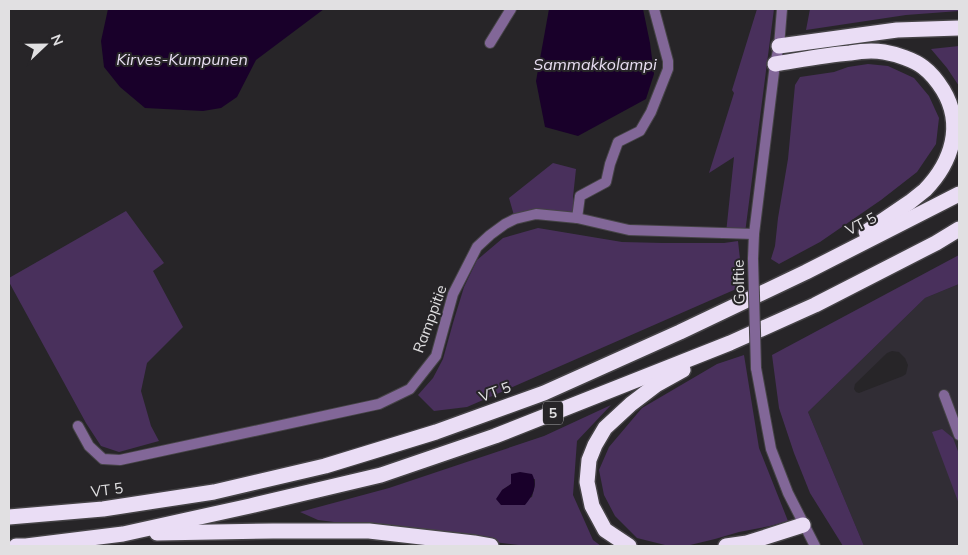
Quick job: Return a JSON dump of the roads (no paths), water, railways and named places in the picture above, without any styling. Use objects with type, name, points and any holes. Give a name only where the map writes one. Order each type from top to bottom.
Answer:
[{"type":"highway","points":[[779,46],[897,30],[959,28]]},
{"type":"highway","points":[[775,64],[866,51],[884,52],[904,57],[923,66],[937,82],[949,101],[953,116],[954,135],[949,154],[941,171],[924,191],[806,272]]},
{"type":"highway","name":"VT 5","points":[[9,518],[103,509],[214,492],[325,466],[436,432],[544,392],[680,332],[806,272],[959,194]]},
{"type":"highway","name":"5","points":[[16,546],[123,534],[380,475],[495,436],[730,343],[814,305],[936,243],[959,228]]},
{"type":"highway","points":[[629,546],[605,530],[592,506],[587,482],[589,460],[595,445],[605,428],[631,404],[656,385],[730,343]]},
{"type":"highway","points":[[726,546],[747,543],[803,525]]},
{"type":"highway","points":[[123,534],[369,531],[491,546]]},
{"type":"street","points":[[490,43],[511,9]]},
{"type":"street","points":[[576,218],[580,196],[606,182],[618,142],[640,131],[651,112],[668,68],[668,61],[654,9]]},
{"type":"street","name":"Golftie","points":[[782,9],[779,46],[775,64],[754,234],[756,368],[770,449],[788,493],[815,546]]},
{"type":"street","name":"Ramppitie","points":[[78,426],[89,446],[103,459],[120,460],[379,404],[410,389],[436,356],[453,294],[476,247],[490,234],[515,219],[536,214],[576,218],[629,230],[754,234]]},
{"type":"street","points":[[944,395],[959,435]]},
{"type":"water","name":"Kirves-Kumpunen","points":[[108,9],[324,9],[256,60],[237,97],[221,108],[203,111],[145,108],[120,87],[104,67],[101,41]]},
{"type":"water","name":"Sammakkolampi","points":[[549,9],[643,9],[654,74],[646,99],[578,136],[545,127],[536,81]]},
{"type":"water","points":[[520,472],[532,474],[534,478],[535,486],[530,498],[525,505],[501,505],[496,499],[502,490],[511,484],[511,474]]}]
